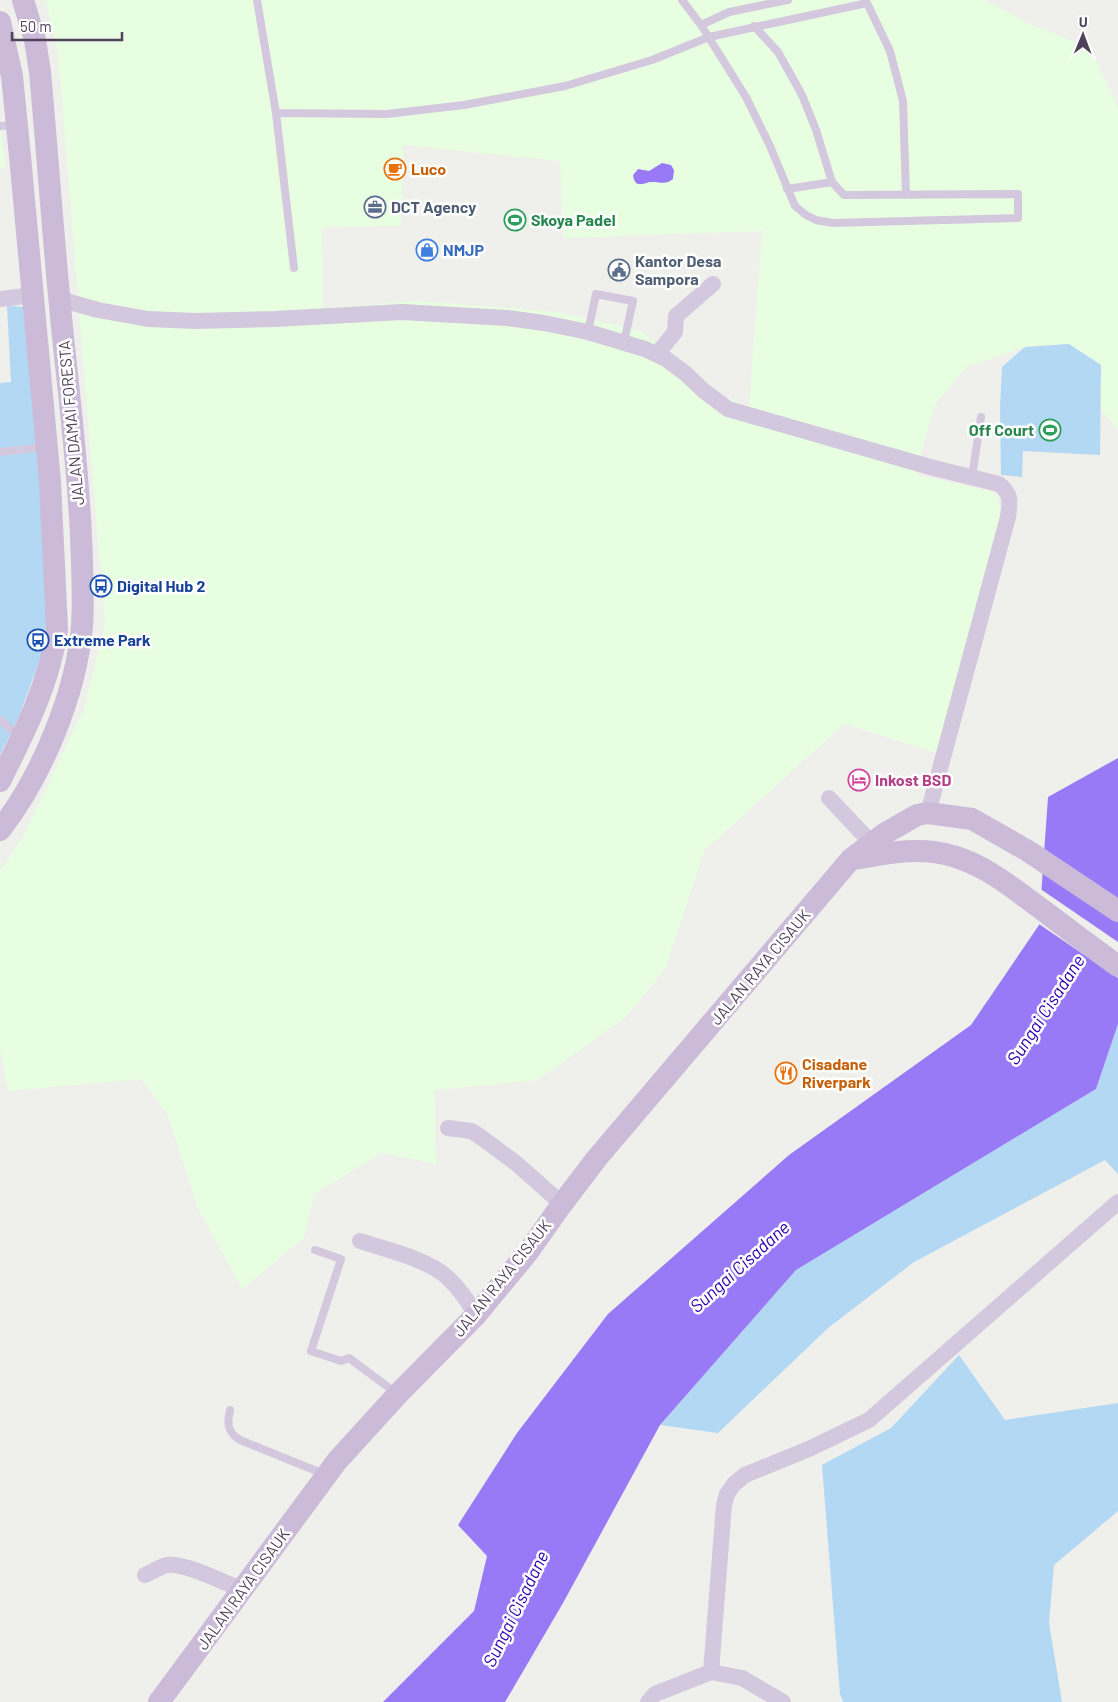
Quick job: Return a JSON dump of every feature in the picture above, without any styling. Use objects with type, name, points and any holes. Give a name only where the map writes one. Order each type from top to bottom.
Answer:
[{"type":"main road","name":"JALAN DAMAI FORESTA","points":[[0,830],[30,786],[65,703],[77,657],[84,597],[78,480],[40,72],[35,40],[23,0]]},
{"type":"main road","name":"JALAN DAMAI FORESTA","points":[[0,22],[12,76],[9,126],[33,295],[50,482],[57,629],[49,666],[21,738],[0,781]]},
{"type":"main road","points":[[12,76],[40,72]]},
{"type":"main road","points":[[50,482],[78,480]]},
{"type":"main road","name":"JALAN RAYA CISAUK","points":[[159,1702],[337,1461],[398,1394],[476,1314],[528,1252],[597,1158],[851,859],[876,848],[906,820],[917,815],[928,813],[972,819],[1028,851],[1118,911]]},
{"type":"main road","name":"JALAN RAYA CISAUK","points":[[876,848],[934,852],[962,858],[981,867],[1118,966]]},
{"type":"street","points":[[657,354],[675,332],[676,316],[713,284]]},
{"type":"street","points":[[0,299],[33,295]]},
{"type":"street","points":[[60,299],[98,310],[148,319],[195,321],[275,319],[402,312],[516,319],[544,323],[588,332],[645,348],[666,359],[728,409],[778,422],[853,446],[999,484],[1006,490],[1010,502],[1002,540],[928,813]]},
{"type":"street","points":[[829,798],[876,848]]},
{"type":"street","points":[[448,1128],[471,1131],[478,1135],[517,1164],[562,1204]]},
{"type":"street","points":[[711,1672],[724,1505],[727,1494],[734,1484],[745,1475],[811,1448],[869,1420],[1118,1202]]},
{"type":"street","points":[[360,1241],[432,1267],[446,1276],[459,1290],[476,1314]]},
{"type":"street","points":[[145,1575],[165,1566],[174,1565],[186,1567],[242,1590]]},
{"type":"street","points":[[648,1702],[654,1694],[711,1672],[742,1678],[784,1702]]},
{"type":"lane","points":[[257,0],[276,113],[294,268]]},
{"type":"lane","points":[[682,0],[709,37],[754,114],[770,146],[794,206],[806,216],[816,220],[832,222],[1018,218],[1018,194],[844,195],[832,182],[816,130],[802,95],[778,52],[754,26]]},
{"type":"lane","points":[[701,25],[728,12],[788,0]]},
{"type":"lane","points":[[276,113],[387,114],[473,103],[565,86],[652,60],[709,37],[867,3],[890,51],[903,101],[906,195]]},
{"type":"lane","points":[[787,188],[832,182]]},
{"type":"lane","points":[[588,332],[596,294],[633,301],[624,342]]},
{"type":"lane","points":[[972,476],[981,417]]},
{"type":"lane","points":[[0,452],[47,447]]},
{"type":"lane","points":[[0,720],[21,738]]},
{"type":"lane","points":[[315,1250],[341,1260],[311,1352],[341,1362],[349,1358],[398,1394]]},
{"type":"lane","points":[[230,1410],[228,1422],[229,1430],[233,1436],[326,1475]]},
{"type":"shaded area","points":[[46,0],[984,0],[1034,26],[1090,48],[1118,108],[1118,430],[1100,408],[1101,365],[1069,344],[1025,347],[966,367],[934,406],[920,458],[918,475],[989,491],[996,495],[1001,508],[982,593],[938,753],[844,724],[704,851],[665,969],[626,1017],[538,1080],[435,1090],[436,1164],[382,1153],[314,1194],[304,1238],[242,1289],[197,1206],[168,1115],[141,1079],[8,1091],[0,1047],[0,871],[23,837],[84,709],[105,625],[58,54]],"holes":[[[403,145],[560,161],[563,238],[762,231],[749,406],[724,397],[640,331],[557,312],[420,301],[323,308],[322,227],[401,226]]]},
{"type":"shaded area","points":[[0,124],[6,168],[0,169]]},
{"type":"shaded area","points":[[7,306],[27,307],[51,564],[45,646],[19,716],[0,755],[0,383],[11,382]]},
{"type":"shaded area","name":"Off Court","points":[[1069,344],[1101,365],[1100,455],[1023,451],[1022,477],[1001,475],[1000,407],[1002,367],[1025,347]]},
{"type":"shaded area","points":[[1118,1024],[1118,1174],[1105,1160],[914,1262],[828,1328],[718,1433],[660,1425],[796,1270],[1096,1089]]},
{"type":"shaded area","points":[[959,1355],[1005,1420],[1118,1403],[1118,1511],[1054,1565],[1049,1623],[1062,1702],[843,1702],[840,1694],[822,1465],[891,1428]]},
{"type":"water","points":[[662,163],[671,165],[674,170],[673,179],[666,183],[636,183],[633,175],[638,169],[649,171]]},
{"type":"water","name":"Sungai Cisadane","points":[[1118,758],[1118,1024],[1096,1089],[796,1270],[660,1425],[563,1603],[505,1702],[383,1702],[474,1611],[487,1556],[458,1525],[517,1433],[608,1314],[789,1155],[971,1025],[1039,925],[1048,797]]},
{"type":"pier","points":[[1039,888],[1118,942],[1118,978],[1036,922]]},
{"type":"place","name":"Luco","points":[[395,169]]},
{"type":"place","name":"DCT Agency","points":[[375,207]]},
{"type":"place","name":"Skoya Padel","points":[[515,220]]},
{"type":"place","name":"NMJP","points":[[427,250]]},
{"type":"place","name":"Kantor Desa Sampora","points":[[619,270]]},
{"type":"place","name":"Off Court","points":[[1050,430]]},
{"type":"place","name":"Digital Hub 2","points":[[101,586]]},
{"type":"place","name":"Extreme Park","points":[[38,640]]},
{"type":"place","name":"Inkost BSD","points":[[859,780]]},
{"type":"place","name":"Cisadane Riverpark","points":[[786,1073]]}]
